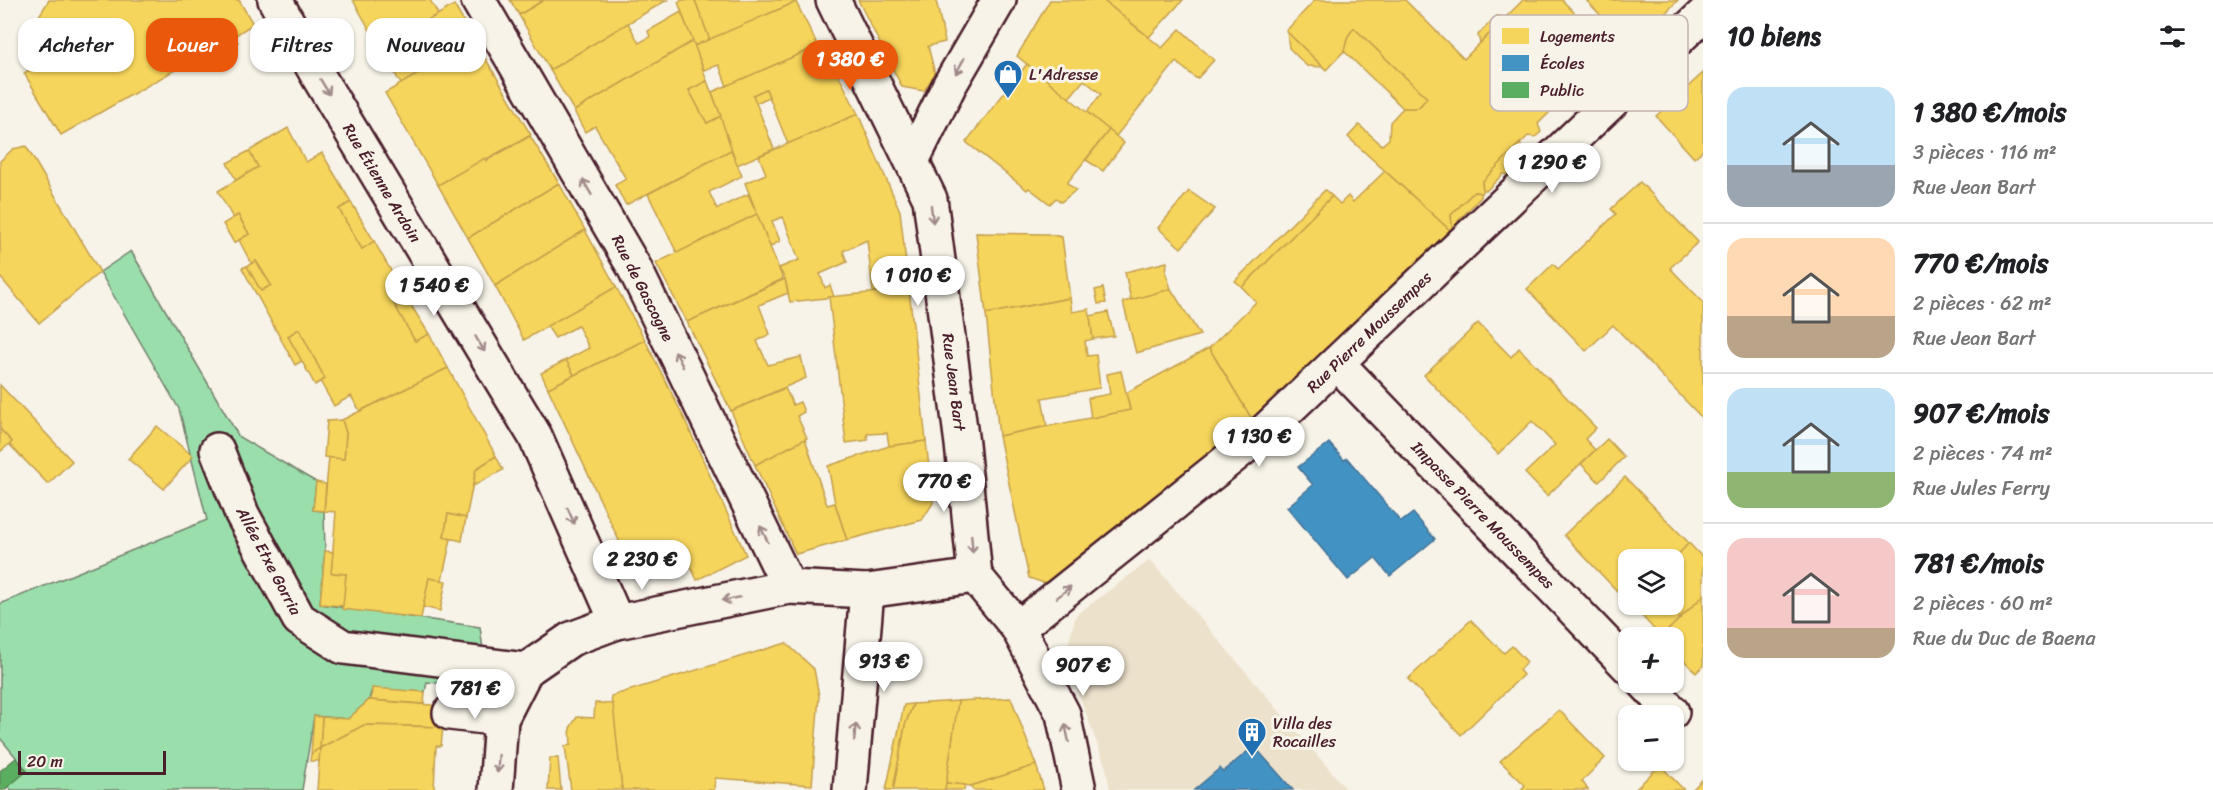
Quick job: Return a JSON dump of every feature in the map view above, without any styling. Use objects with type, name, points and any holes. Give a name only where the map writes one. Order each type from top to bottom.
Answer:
[{"type":"street","name":"Rue Étienne Ardoin","points":[[275,0],[318,76],[535,436],[617,622]]},
{"type":"street","name":"Rue de Gascogne","points":[[478,0],[634,267],[789,587]]},
{"type":"street","name":"Rue Jean Bart","points":[[833,0],[913,159],[930,199],[964,465],[975,576]]},
{"type":"street","points":[[913,159],[991,5]]},
{"type":"street","name":"Rue Pierre Moussempes","points":[[1688,29],[1703,15]]},
{"type":"street","name":"Rue Pierre Moussempes","points":[[1018,628],[1266,430],[1602,111]]},
{"type":"street","name":"Impasse Pierre Moussempes","points":[[1337,363],[1618,656]]},
{"type":"street","name":"Allée Etxe Gorria","points":[[217,450],[242,514],[298,619],[343,647],[526,670]]},
{"type":"street","points":[[496,790],[501,719],[526,670],[571,639],[617,622],[789,587],[867,591],[975,576],[1018,628],[1063,714],[1079,790]]},
{"type":"street","points":[[850,790],[867,591]]},
{"type":"street","points":[[1654,693],[1665,705]]},
{"type":"street","points":[[450,713],[501,719]]},
{"type":"shaded area","points":[[1150,560],[1347,790],[1110,790],[1106,768],[1065,656],[1076,615]]},
{"type":"green space","points":[[131,251],[239,437],[316,482],[313,510],[324,511],[325,551],[320,604],[480,627],[488,688],[427,682],[425,692],[372,689],[369,700],[348,719],[314,716],[302,790],[11,790],[8,786],[25,768],[0,738],[0,604],[207,520],[179,409],[100,272]]},
{"type":"building: Logements","points":[[49,0],[239,0],[250,19],[250,26],[238,33],[238,18],[146,18],[146,72],[171,72],[61,135],[24,73],[134,72],[134,18],[38,18]]},
{"type":"building: Logements","points":[[353,0],[430,0],[438,14],[431,18],[366,18],[366,23]]},
{"type":"building: Logements","points":[[510,0],[544,0],[519,15]]},
{"type":"building: Logements","points":[[544,0],[667,0],[550,70],[519,15]]},
{"type":"building: Logements","points":[[695,0],[710,40],[694,46],[678,2]]},
{"type":"building: Logements","points":[[695,0],[795,0],[796,2],[710,40]]},
{"type":"building: Logements","points":[[858,0],[936,0],[945,42],[928,46],[935,74],[924,91],[902,87]]},
{"type":"building: Logements","points":[[1050,0],[1103,0],[1162,48],[1180,29],[1214,60],[1197,79],[1176,62],[1116,136],[1087,112],[1101,94],[1084,80],[1069,98],[1017,56]]},
{"type":"building: Logements","points":[[1103,0],[1183,0],[1149,37]]},
{"type":"building: Logements","points":[[1315,0],[1405,0],[1464,59],[1490,33],[1490,111],[1551,111],[1538,124],[1541,132],[1535,137],[1528,136],[1482,182],[1481,193],[1474,192],[1451,215],[1453,233],[1348,137],[1359,125],[1382,145],[1389,139],[1390,122],[1403,108],[1418,108],[1427,98],[1354,28],[1348,36],[1344,51],[1326,70],[1286,31]]},
{"type":"building: Logements","points":[[1523,0],[1562,0],[1577,15],[1508,15]]},
{"type":"building: Logements","points":[[1586,0],[1678,0],[1664,15],[1600,15]]},
{"type":"building: Logements","points":[[796,2],[818,46],[727,86],[719,65],[704,70],[694,46]]},
{"type":"building: Logements","points":[[454,5],[462,18],[432,18]]},
{"type":"building: Logements","points":[[681,12],[693,41],[574,111],[550,70],[628,23],[639,43],[650,37],[648,31]]},
{"type":"building: Logements","points":[[1490,22],[1490,33],[1480,43],[1478,35]]},
{"type":"building: Logements","points":[[1354,28],[1427,98],[1418,108],[1403,108],[1344,51],[1348,36]]},
{"type":"building: Logements","points":[[1287,32],[1323,67],[1307,66],[1289,48]]},
{"type":"building: Logements","points":[[693,41],[707,81],[689,90],[707,123],[721,116],[733,149],[626,205],[615,185],[626,179],[595,126],[585,132],[574,111]]},
{"type":"building: Logements","points":[[823,44],[858,114],[788,144],[766,89],[753,95],[774,149],[737,165],[712,92]]},
{"type":"building: Logements","points":[[486,59],[531,135],[438,185],[385,93],[421,72],[486,72]]},
{"type":"building: Logements","points":[[1027,64],[1109,130],[1067,183],[1076,190],[1061,202],[1056,198],[1050,204],[1029,188],[1027,190],[966,142]]},
{"type":"building: Logements","points":[[394,72],[422,72],[401,84]]},
{"type":"building: Logements","points":[[1703,73],[1703,150],[1694,158],[1656,116],[1661,111],[1688,111],[1688,87]]},
{"type":"building: Logements","points":[[707,81],[721,116],[707,123],[689,90]]},
{"type":"building: Logements","points":[[766,89],[769,97],[756,103],[753,95]]},
{"type":"building: Logements","points":[[858,114],[900,211],[909,289],[873,292],[867,240],[843,251],[847,262],[820,274],[825,288],[830,285],[834,297],[790,302],[785,279],[779,268],[799,260],[783,217],[772,221],[780,241],[770,247],[745,183],[766,174],[759,156]]},
{"type":"building: Logements","points":[[288,128],[306,162],[322,153],[351,202],[339,209],[362,249],[374,241],[404,294],[392,300],[415,341],[429,334],[448,368],[360,411],[351,396],[334,406],[320,381],[325,379],[299,329],[288,336],[302,361],[295,365],[242,268],[247,266],[261,291],[271,285],[256,261],[251,263],[239,240],[249,234],[238,215],[233,218],[218,191],[258,167],[249,151]]},
{"type":"building: Logements","points":[[1109,130],[1124,143],[1103,171],[1086,160]]},
{"type":"building: Logements","points":[[530,136],[559,183],[468,238],[438,185]]},
{"type":"building: Logements","points":[[1520,143],[1523,152],[1514,162],[1515,169],[1509,175],[1503,174],[1487,190],[1483,190],[1482,182]]},
{"type":"building: Logements","points":[[26,146],[100,272],[39,323],[0,277],[0,161],[13,149]]},
{"type":"building: Logements","points":[[731,150],[742,176],[709,192],[717,209],[748,194],[757,214],[677,253],[648,194]]},
{"type":"building: Logements","points":[[249,151],[258,167],[236,180],[227,163]]},
{"type":"building: Logements","points":[[1385,171],[1453,233],[1253,421],[1209,348],[1256,302],[1242,287],[1332,196],[1340,204],[1348,196],[1353,202]]},
{"type":"building: Logements","points":[[1640,182],[1698,242],[1670,268],[1703,302],[1703,419],[1613,325],[1586,351],[1527,289],[1553,264],[1558,269],[1616,214],[1611,209]]},
{"type":"building: Logements","points":[[559,183],[585,230],[495,286],[468,238]]},
{"type":"building: Logements","points":[[1325,190],[1332,196],[1242,287],[1235,281]]},
{"type":"building: Logements","points":[[1189,191],[1215,209],[1181,248],[1158,228]]},
{"type":"building: Logements","points":[[1474,192],[1481,193],[1481,197],[1458,221],[1459,227],[1453,233],[1451,215]]},
{"type":"building: Logements","points":[[351,202],[374,241],[362,249],[339,209]]},
{"type":"building: Logements","points":[[757,214],[783,279],[687,322],[656,263]]},
{"type":"building: Logements","points":[[238,215],[249,234],[234,243],[223,224]]},
{"type":"building: Logements","points":[[585,230],[616,287],[524,340],[495,286]]},
{"type":"building: Logements","points":[[976,233],[1047,234],[1062,237],[1070,298],[986,314]]},
{"type":"building: Logements","points":[[256,261],[271,285],[261,291],[247,266]]},
{"type":"building: Logements","points":[[1167,262],[1166,273],[1171,289],[1131,300],[1125,272]]},
{"type":"building: Logements","points":[[785,279],[788,293],[759,305],[770,334],[757,341],[768,365],[801,357],[806,378],[731,411],[687,322]]},
{"type":"building: Logements","points":[[616,287],[645,340],[574,375],[566,360],[589,348],[578,326],[555,338],[547,326]]},
{"type":"building: Logements","points":[[1103,288],[1106,303],[1098,304],[1095,290]]},
{"type":"building: Logements","points":[[909,289],[926,441],[889,446],[887,433],[867,434],[868,440],[846,443],[829,297]]},
{"type":"building: Logements","points":[[1171,289],[1200,335],[1136,353],[1123,302]]},
{"type":"building: Logements","points":[[404,294],[429,334],[415,341],[392,300]]},
{"type":"building: Logements","points":[[1070,298],[1072,312],[1089,309],[1093,339],[1085,341],[1087,356],[1096,355],[1100,388],[1042,398],[1047,426],[999,436],[986,314]]},
{"type":"building: Logements","points":[[1108,312],[1114,336],[1093,339],[1090,316]]},
{"type":"building: Logements","points":[[1478,323],[1511,357],[1519,348],[1596,428],[1585,439],[1595,450],[1547,496],[1525,473],[1555,445],[1532,421],[1498,454],[1424,375]]},
{"type":"building: Logements","points":[[299,329],[325,379],[315,385],[288,336]]},
{"type":"building: Logements","points":[[645,340],[684,418],[746,555],[697,580],[684,552],[635,575],[548,388]]},
{"type":"building: Logements","points":[[1209,348],[1253,421],[1047,584],[1029,578],[999,436],[1130,410],[1126,393]]},
{"type":"building: Logements","points":[[566,360],[574,375],[548,388],[541,373]]},
{"type":"building: Logements","points":[[448,368],[496,456],[476,469],[466,518],[448,514],[444,537],[451,539],[442,580],[429,578],[421,618],[342,609],[346,574],[331,573],[336,512],[324,511],[329,457],[344,459],[346,433],[342,420]]},
{"type":"building: Logements","points":[[1121,371],[1130,410],[1091,418],[1088,398],[1110,394],[1107,374]]},
{"type":"building: Logements","points":[[0,385],[72,461],[48,484],[9,444],[12,442],[0,429]]},
{"type":"building: Logements","points":[[785,388],[793,405],[800,402],[804,412],[797,416],[807,438],[755,465],[731,411]]},
{"type":"building: Logements","points":[[342,420],[346,433],[344,459],[324,457],[327,421]]},
{"type":"building: Logements","points":[[157,426],[193,456],[164,489],[128,459]]},
{"type":"building: Logements","points":[[0,429],[12,442],[0,452]]},
{"type":"building: Logements","points":[[805,439],[827,505],[835,503],[847,540],[796,554],[755,465]]},
{"type":"building: Logements","points":[[1607,439],[1624,457],[1599,482],[1581,464]]},
{"type":"building: Logements","points":[[926,441],[933,503],[922,520],[847,540],[835,503],[828,466],[889,446]]},
{"type":"building: Logements","points":[[496,456],[503,470],[473,486],[476,469]]},
{"type":"building: Logements","points":[[1625,477],[1689,543],[1683,549],[1618,549],[1618,592],[1564,535]]},
{"type":"building: Logements","points":[[316,482],[326,484],[324,511],[313,510]]},
{"type":"building: Logements","points":[[448,514],[466,518],[462,541],[444,537]]},
{"type":"building: Logements","points":[[1689,543],[1703,558],[1703,596],[1684,615],[1684,549]]},
{"type":"building: Logements","points":[[325,551],[333,552],[331,573],[346,574],[343,606],[320,604]]},
{"type":"building: Logements","points":[[429,578],[446,581],[440,611],[423,607]]},
{"type":"building: Logements","points":[[1703,596],[1703,666],[1696,673],[1684,660],[1684,627],[1671,627]]},
{"type":"building: Logements","points":[[1641,615],[1684,615],[1671,627],[1652,627]]},
{"type":"building: Logements","points":[[1471,620],[1504,653],[1512,646],[1527,662],[1519,670],[1523,675],[1461,735],[1408,679]]},
{"type":"building: Logements","points":[[786,643],[814,669],[819,696],[812,785],[715,778],[714,790],[622,790],[611,696]]},
{"type":"building: Logements","points":[[372,688],[425,692],[424,704],[371,700]]},
{"type":"building: Logements","points":[[1011,698],[1036,765],[971,786],[946,783],[958,701]]},
{"type":"building: Logements","points":[[369,700],[443,706],[443,727],[364,725],[320,748],[322,717],[348,719]]},
{"type":"building: Logements","points":[[958,701],[945,790],[893,790],[905,725],[913,704]]},
{"type":"building: Logements","points":[[595,703],[613,704],[622,790],[571,790],[565,746],[571,745],[570,728],[577,717],[594,718]]},
{"type":"building: Logements","points":[[913,704],[905,725],[893,790],[886,790],[904,705]]},
{"type":"building: Logements","points":[[1559,710],[1605,758],[1582,781],[1588,790],[1521,790],[1525,785],[1500,761]]},
{"type":"building: Logements","points":[[314,716],[322,717],[320,748],[311,754]]},
{"type":"building: Logements","points":[[364,725],[443,727],[441,746],[436,746],[434,790],[317,790],[320,748]]},
{"type":"building: Logements","points":[[320,748],[319,761],[310,761],[311,754]]},
{"type":"building: Logements","points":[[550,758],[558,758],[561,790],[548,790]]},
{"type":"building: Logements","points":[[1036,765],[1044,790],[973,790],[971,786]]},
{"type":"building: Logements","points":[[1654,771],[1666,771],[1684,790],[1635,790]]},
{"type":"building: Logements","points":[[1703,779],[1703,790],[1692,790]]},
{"type":"building: Logements","points":[[946,783],[965,785],[964,790],[945,790]]},
{"type":"building: Écoles","points":[[1329,443],[1344,460],[1347,458],[1401,522],[1413,513],[1435,539],[1390,576],[1375,558],[1348,580],[1287,507],[1313,485],[1298,467]]},
{"type":"building: Écoles","name":"Villa des Rocailles","points":[[1254,746],[1293,790],[1194,790],[1220,768],[1223,772]]},
{"type":"building: Public","points":[[16,758],[27,771],[4,790],[0,790],[0,771]]},
{"type":"place","name":"L'Adresse","points":[[1008,100]]},
{"type":"place","name":"Villa des Rocailles","points":[[1252,758]]}]
